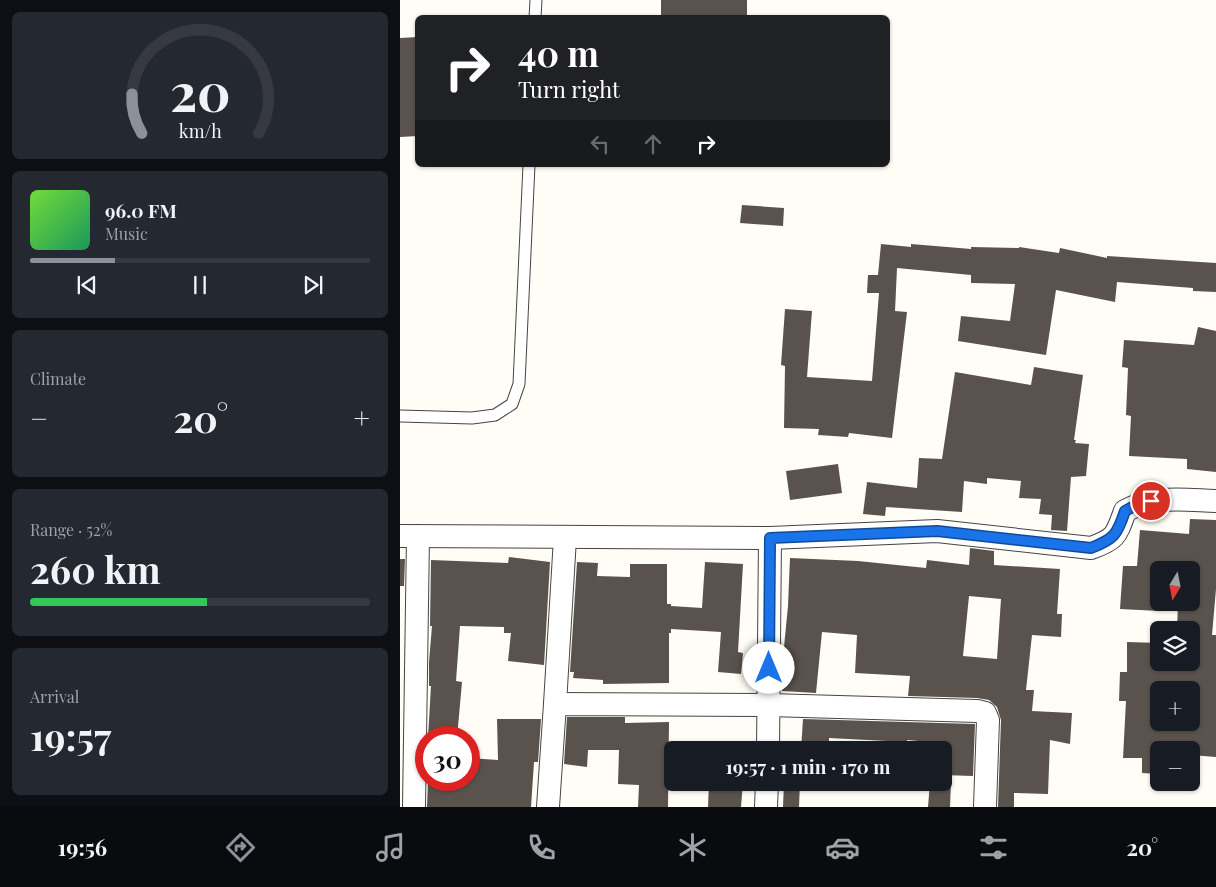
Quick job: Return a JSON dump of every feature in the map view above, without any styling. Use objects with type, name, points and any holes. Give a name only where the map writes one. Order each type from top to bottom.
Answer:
[{"type":"street","points":[[414,807],[409,536],[770,538],[937,531],[1091,548],[1108,542],[1117,533],[1125,511],[1138,504],[1164,499],[1216,501]]},
{"type":"street","points":[[548,807],[565,538]]},
{"type":"street","points":[[768,741],[770,538]]},
{"type":"street","points":[[555,704],[769,705],[977,711],[985,713],[988,720],[985,807]]},
{"type":"street","points":[[766,807],[767,791]]},
{"type":"lane","points":[[535,15],[536,0]]},
{"type":"lane","points":[[400,416],[472,418],[495,415],[512,404],[519,384],[528,167]]},
{"type":"building","points":[[661,0],[747,0],[747,15],[661,15]]},
{"type":"building","points":[[415,37],[415,136],[400,137],[400,38]]},
{"type":"building","points":[[742,205],[784,208],[783,226],[740,223]]},
{"type":"building","points":[[881,244],[911,247],[911,244],[971,249],[971,247],[1019,247],[1059,253],[1060,248],[1107,258],[1107,256],[1216,263],[1216,292],[1193,291],[1193,288],[1117,282],[1115,302],[1056,290],[1046,355],[958,341],[961,316],[1010,321],[1015,284],[971,283],[971,275],[897,268],[895,311],[907,312],[892,438],[849,433],[848,437],[818,435],[819,429],[784,428],[785,366],[781,365],[785,309],[812,311],[807,377],[872,381],[879,293],[867,293],[868,275],[878,275]]},
{"type":"building","points":[[1198,327],[1216,331],[1216,472],[1187,469],[1187,459],[1129,456],[1131,416],[1126,415],[1128,368],[1122,367],[1124,340],[1194,345]]},
{"type":"building","points":[[1034,367],[1083,375],[1074,440],[1076,440],[1075,443],[1089,444],[1086,476],[1071,477],[1067,531],[1051,530],[1052,515],[1039,514],[1041,499],[1019,498],[1021,481],[987,478],[987,484],[964,481],[962,512],[886,507],[885,516],[863,514],[867,482],[917,488],[919,458],[942,459],[955,372],[1031,385]]},
{"type":"building","points":[[838,464],[842,493],[790,500],[786,471]]},
{"type":"building","points":[[1190,519],[1216,520],[1216,589],[1212,635],[1216,635],[1216,757],[1200,756],[1200,741],[1150,741],[1150,773],[1142,773],[1142,758],[1123,758],[1126,701],[1119,701],[1120,672],[1127,672],[1127,642],[1150,643],[1150,671],[1200,671],[1200,621],[1177,621],[1178,611],[1200,611],[1200,561],[1150,561],[1150,611],[1120,609],[1123,566],[1137,566],[1140,530],[1189,534]]},
{"type":"building","points":[[970,548],[994,551],[994,565],[1060,569],[1057,614],[1062,614],[1061,637],[1032,635],[1026,690],[1034,690],[1032,711],[1072,713],[1070,744],[1050,740],[1048,794],[1014,793],[1014,807],[998,807],[1001,720],[997,707],[989,700],[908,696],[910,676],[855,673],[857,635],[822,632],[816,693],[782,691],[782,647],[784,647],[788,606],[790,558],[858,561],[926,568],[927,560],[969,565]],"holes":[[[969,596],[1001,599],[997,659],[963,656]]]},
{"type":"building","points":[[509,557],[550,562],[544,665],[508,661],[511,633],[504,633],[504,627],[460,626],[456,681],[462,682],[458,726],[429,726],[431,686],[429,686],[429,662],[432,626],[430,626],[431,560],[508,563]]},
{"type":"building","points":[[400,559],[405,559],[404,586],[400,586]]},
{"type":"building","points":[[577,562],[598,563],[597,576],[630,577],[630,564],[667,564],[667,604],[671,604],[671,606],[702,608],[705,562],[743,564],[738,652],[743,653],[741,674],[718,672],[721,632],[671,629],[671,633],[669,633],[669,683],[603,684],[603,680],[573,678],[574,672],[570,672]]},
{"type":"building","points":[[567,717],[625,717],[625,723],[669,722],[669,741],[664,741],[664,791],[668,791],[668,807],[638,807],[639,785],[618,784],[619,750],[588,750],[587,767],[564,764]]},
{"type":"building","points":[[497,719],[541,719],[538,762],[534,762],[531,807],[427,807],[428,791],[480,791],[480,759],[498,760]]},
{"type":"building","points":[[803,719],[975,724],[973,776],[952,775],[952,741],[888,741],[829,738],[829,741],[802,741]]},
{"type":"building","points":[[709,791],[742,791],[741,807],[708,807]]},
{"type":"building","points":[[784,791],[800,791],[799,807],[783,807]]},
{"type":"building","points":[[929,791],[951,791],[950,807],[928,807]]},
{"type":"route","points":[[769,668],[770,538],[937,531],[1091,548],[1108,542],[1117,533],[1125,511],[1138,504],[1151,501]]}]
